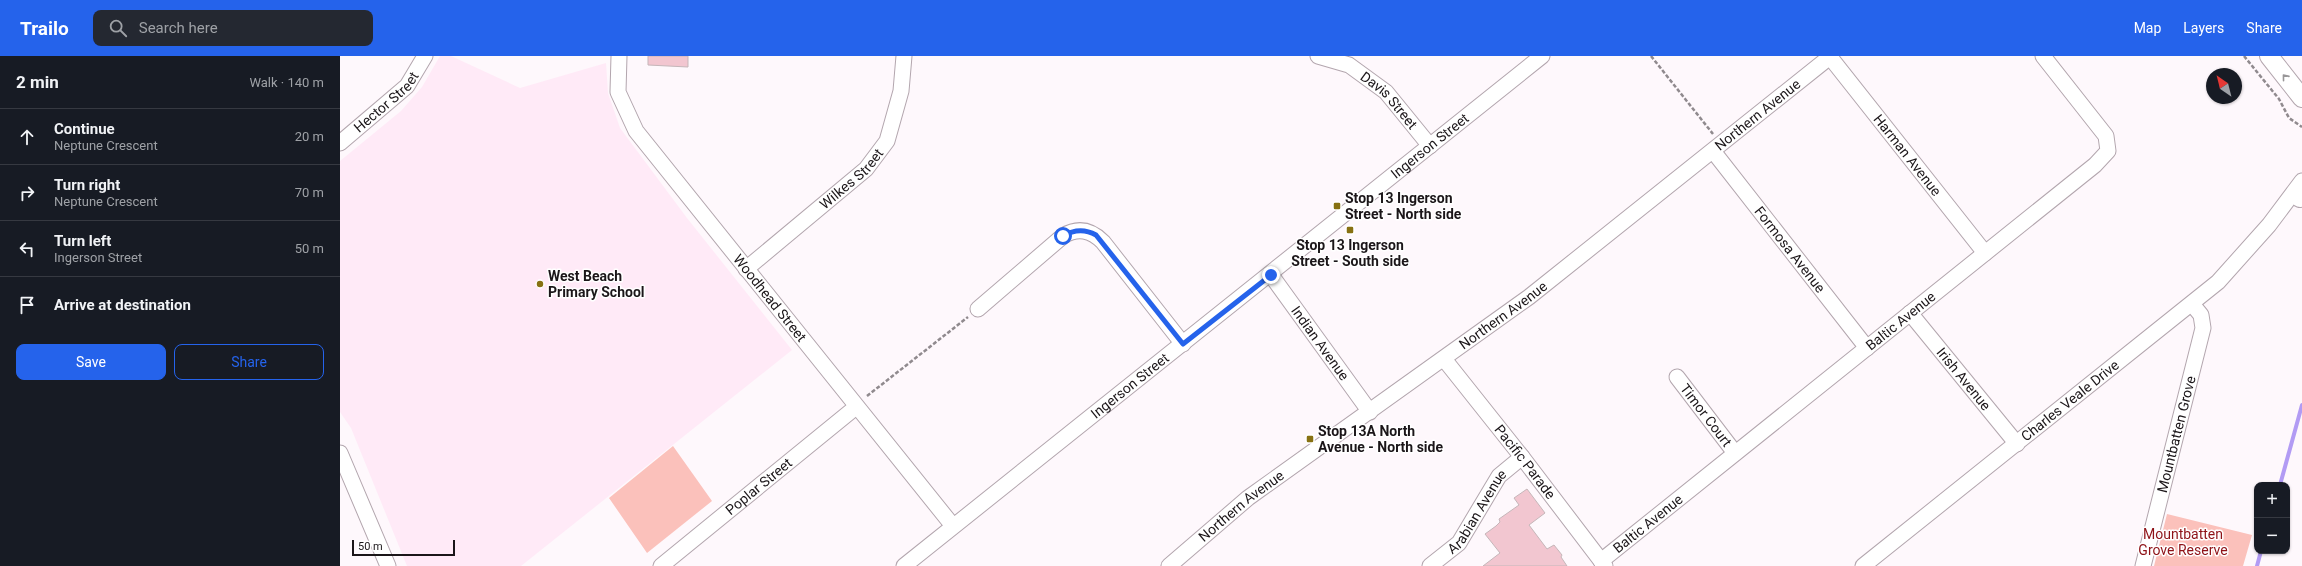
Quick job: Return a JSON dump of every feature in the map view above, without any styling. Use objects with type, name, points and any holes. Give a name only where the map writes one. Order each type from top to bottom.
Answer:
[{"type":"main road","points":[[2269,56],[2302,98]]},
{"type":"street","name":"Hector Street","points":[[340,143],[407,86],[425,56]]},
{"type":"street","name":"Woodhead Street","points":[[619,56],[618,92],[636,131],[953,526]]},
{"type":"street","name":"Wilkes Street","points":[[746,269],[866,169],[887,141],[901,91],[904,56]]},
{"type":"street","name":"Davis Street","points":[[1318,56],[1349,65],[1386,92],[1430,146]]},
{"type":"street","name":"Ingerson Street","points":[[904,566],[1271,275],[1542,56]]},
{"type":"street","name":"Northern Avenue","points":[[1169,566],[1248,498],[1529,297],[1831,56]]},
{"type":"street","name":"Harman Avenue","points":[[1831,56],[1985,253]]},
{"type":"street","name":"Baltic Avenue","points":[[1603,563],[1735,453],[2095,165],[2108,151],[2106,136],[2043,56]]},
{"type":"street","name":"Formosa Avenue","points":[[1717,148],[1867,348]]},
{"type":"street","name":"Charles Veale Drive","points":[[1863,566],[2218,282],[2269,225],[2302,193]]},
{"type":"street","points":[[978,309],[1063,236],[1076,230],[1090,232],[1103,242],[1183,344]]},
{"type":"street","name":"Indian Avenue","points":[[1271,275],[1370,412]]},
{"type":"street","name":"Mountbatten Grove","points":[[2143,566],[2202,328],[2201,315],[2192,304]]},
{"type":"street","name":"Irish Avenue","points":[[1910,313],[2017,444]]},
{"type":"street","name":"Pacific Parade","points":[[1444,359],[1522,456],[1603,563]]},
{"type":"street","name":"Timor Court","points":[[1677,377],[1735,453]]},
{"type":"street","name":"Poplar Street","points":[[662,566],[856,407]]},
{"type":"street","points":[[340,453],[388,566]]},
{"type":"street","name":"Arabian Avenue","points":[[1430,566],[1459,543],[1499,476],[1522,456]]},
{"type":"path","points":[[1651,56],[1717,148]]},
{"type":"path","points":[[2244,56],[2279,99],[2289,118],[2302,127]]},
{"type":"path","points":[[856,407],[863,399],[978,309]]},
{"type":"shaded area","name":"West Beach Primary School","points":[[440,56],[451,56],[520,88],[606,63],[608,93],[620,128],[687,218],[792,350],[521,566],[407,566],[351,428],[340,412],[340,161],[401,111],[422,87]]},
{"type":"green space","points":[[673,446],[712,501],[647,553],[609,498]]},
{"type":"green space","name":"Mountbatten Grove Reserve","points":[[2167,514],[2252,535],[2243,566],[2154,566]]},
{"type":"building","points":[[648,56],[688,56],[688,67],[648,65]]},
{"type":"building","points":[[1527,489],[1545,513],[1529,525],[1547,549],[1554,545],[1562,555],[1561,557],[1567,566],[1483,566],[1500,553],[1485,534],[1500,522],[1499,519],[1519,505],[1514,498]]},
{"type":"waterway","points":[[2281,482],[2302,405]]},
{"type":"waterway","points":[[2257,566],[2260,554]]},
{"type":"place","name":"Stop 13 Ingerson Street - North side","points":[[1337,206]]},
{"type":"place","name":"Stop 13 Ingerson Street - South side","points":[[1350,230]]},
{"type":"place","name":"West Beach Primary School","points":[[540,284]]},
{"type":"place","name":"Stop 13A North Avenue - North side","points":[[1310,439]]},
{"type":"route","points":[[1063,236],[1076,230],[1083,230],[1096,235],[1183,344],[1271,275]]}]
